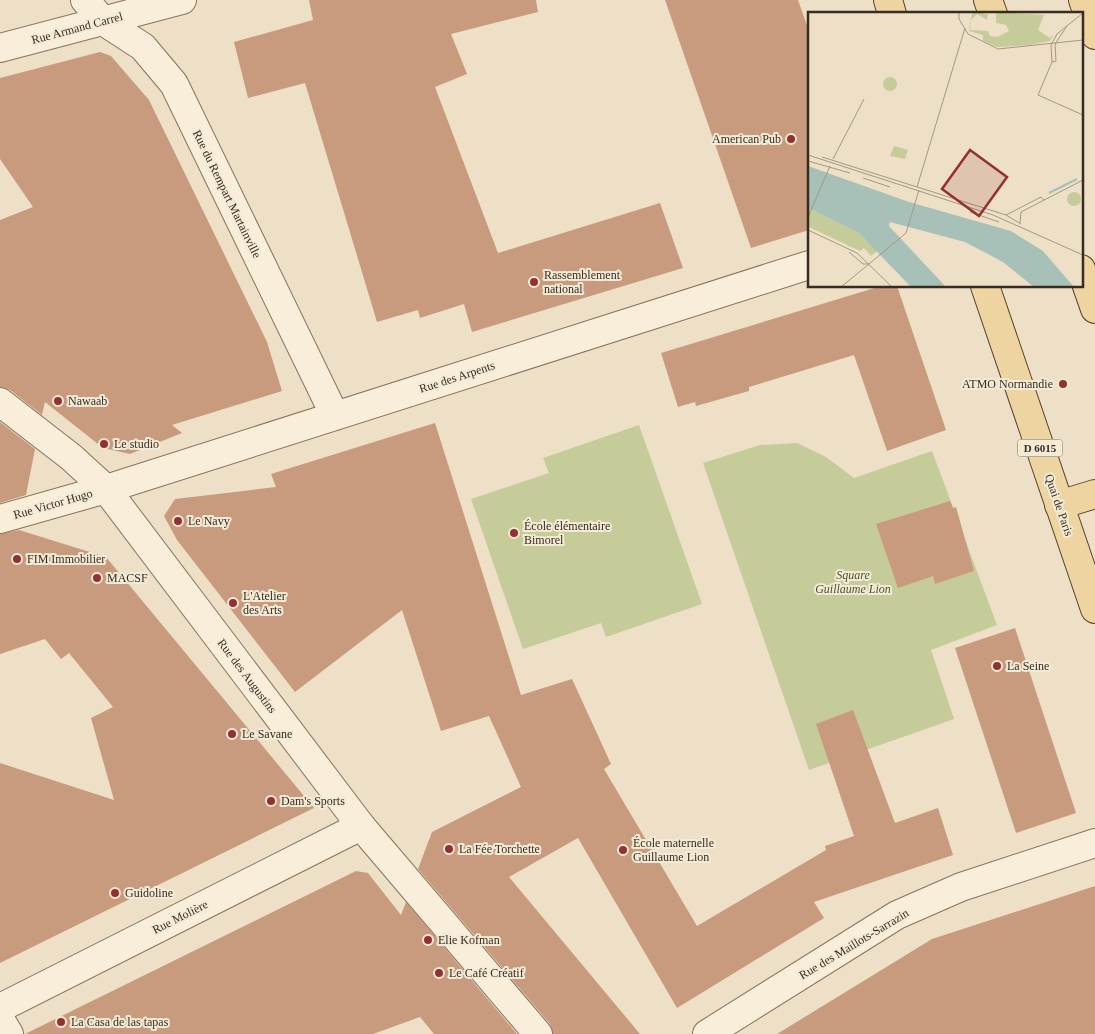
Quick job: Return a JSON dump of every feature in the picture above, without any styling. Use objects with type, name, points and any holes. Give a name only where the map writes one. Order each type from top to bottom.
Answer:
[{"type":"main road","points":[[988,0],[992,12]]},
{"type":"main road","points":[[1083,0],[1095,35]]},
{"type":"main road","points":[[1082,272],[1095,309]]},
{"type":"main road","name":"Quai de Paris","points":[[986,288],[1095,609]]},
{"type":"main road","points":[[1059,505],[1095,494]]},
{"type":"street","name":"Rue du Rempart Martainville","points":[[85,0],[103,21],[143,47],[174,84],[335,416]]},
{"type":"street","name":"Rue Armand Carrel","points":[[0,48],[182,0]]},
{"type":"street","name":"Rue des Arpents","points":[[106,489],[808,265]]},
{"type":"street","name":"Rue des Augustins","points":[[0,402],[71,456],[106,489],[361,826],[538,1034]]},
{"type":"street","name":"Rue Victor Hugo","points":[[0,519],[106,489]]},
{"type":"street","name":"Rue Molière","points":[[0,1008],[361,826]]},
{"type":"street","name":"Rue des Maillots-Sarrazin","points":[[707,1034],[897,915],[961,887],[1095,843]]},
{"type":"street","points":[[0,1018],[9,1034]]},
{"type":"green space","points":[[639,425],[702,604],[606,637],[601,623],[523,649],[471,499],[549,473],[543,458]]},
{"type":"green space","name":"Square Guillaume Lion","points":[[797,443],[826,457],[854,478],[932,451],[997,625],[931,650],[954,719],[809,770],[703,463],[760,445]]},
{"type":"building","points":[[309,0],[536,0],[538,12],[451,34],[467,74],[435,87],[498,253],[660,203],[683,268],[472,332],[464,304],[420,318],[418,310],[377,322],[305,83],[248,98],[234,42],[313,20]]},
{"type":"building","points":[[665,0],[798,0],[808,28],[808,230],[751,248]]},
{"type":"building","points":[[100,52],[111,56],[149,100],[267,342],[282,391],[172,425],[182,433],[130,454],[103,448],[45,402],[42,415],[10,390],[0,387],[0,220],[33,207],[0,159],[0,78]]},
{"type":"building","points":[[874,288],[898,288],[946,430],[887,451],[854,355],[749,387],[749,391],[696,406],[695,402],[678,407],[661,353]]},
{"type":"building","points":[[0,422],[35,449],[26,495],[0,503]]},
{"type":"building","points":[[435,423],[521,695],[572,679],[611,764],[604,769],[697,926],[826,850],[825,846],[854,836],[816,724],[853,710],[895,823],[938,808],[953,855],[814,902],[824,918],[677,1008],[578,838],[509,877],[640,1034],[553,1034],[550,1024],[418,869],[432,832],[521,787],[489,716],[441,731],[402,610],[295,692],[177,540],[164,516],[175,499],[276,487],[271,474]]},
{"type":"building","points":[[950,501],[953,508],[956,507],[974,571],[935,584],[933,576],[898,588],[876,524]]},
{"type":"building","points":[[19,530],[106,557],[314,808],[0,963],[0,763],[114,800],[91,718],[113,707],[69,653],[61,659],[45,639],[0,654],[0,534]]},
{"type":"building","points":[[1015,628],[1076,813],[1016,833],[955,648]]},
{"type":"building","points":[[356,871],[368,873],[401,915],[406,902],[517,1034],[434,1034],[420,1017],[373,1034],[25,1034]]},
{"type":"building","points":[[1095,886],[1095,1034],[777,1034],[932,939]]},
{"type":"place","name":"American Pub","points":[[791,139]]},
{"type":"place","name":"Rassemblement national","points":[[534,282]]},
{"type":"place","name":"ATMO Normandie","points":[[1063,384]]},
{"type":"place","name":"Nawaab","points":[[58,401]]},
{"type":"place","name":"Le studio","points":[[104,444]]},
{"type":"place","name":"Le Navy","points":[[178,521]]},
{"type":"place","name":"École élémentaire Bimorel","points":[[514,533]]},
{"type":"place","name":"FIM Immobilier","points":[[17,559]]},
{"type":"place","name":"MACSF","points":[[97,578]]},
{"type":"place","name":"L'Atelier des Arts","points":[[233,603]]},
{"type":"place","name":"La Seine","points":[[997,666]]},
{"type":"place","name":"Le Savane","points":[[232,734]]},
{"type":"place","name":"Dam's Sports","points":[[271,801]]},
{"type":"place","name":"La Fée Torchette","points":[[449,849]]},
{"type":"place","name":"École maternelle Guillaume Lion","points":[[623,850]]},
{"type":"place","name":"Guidoline","points":[[115,893]]},
{"type":"place","name":"Elie Kofman","points":[[428,940]]},
{"type":"place","name":"Le Café Créatif","points":[[439,973]]},
{"type":"place","name":"La Casa de las tapas","points":[[61,1022]]}]
